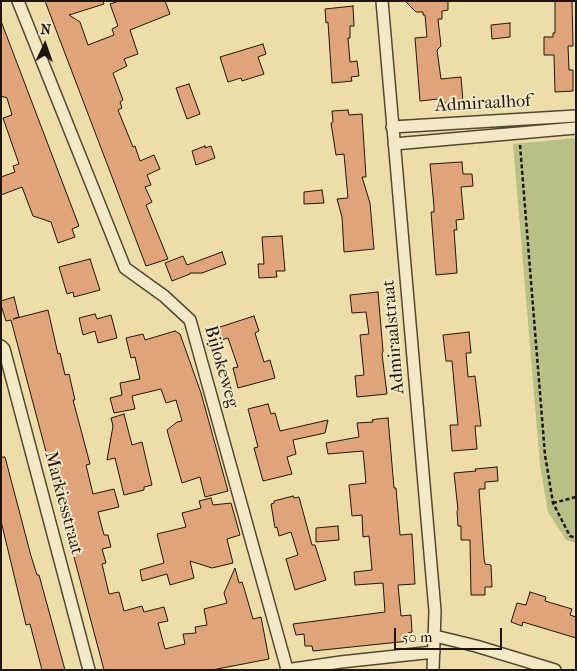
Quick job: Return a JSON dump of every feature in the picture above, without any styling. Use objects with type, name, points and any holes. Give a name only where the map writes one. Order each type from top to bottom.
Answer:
[{"type":"street","name":"Bijlokeweg","points":[[18,1],[126,268],[164,296],[190,320],[287,670],[434,652]]},
{"type":"street","name":"Admiraalstraat","points":[[382,1],[435,611],[434,670]]},
{"type":"street","name":"Admiraalhof","points":[[392,127],[576,116]]},
{"type":"street","name":"Admiraalhof","points":[[394,144],[576,128]]},
{"type":"street","name":"Markiesstraat","points":[[1,346],[4,349],[89,670]]},
{"type":"street","points":[[435,636],[476,646],[555,670]]},
{"type":"path","points":[[519,133],[545,455],[553,503],[570,536],[576,538]]},
{"type":"path","points":[[553,503],[576,497]]},
{"type":"green space","points":[[576,138],[576,543],[566,540],[548,512],[540,465],[513,144]]},
{"type":"building","points":[[45,1],[103,1],[104,4],[69,15],[80,22],[88,45],[114,35],[112,29],[118,26],[110,4],[119,1],[165,1],[170,14],[130,30],[138,54],[124,59],[127,66],[113,73],[123,100],[120,102],[122,108],[118,110],[133,147],[135,146],[140,161],[154,155],[160,169],[147,175],[151,185],[145,187],[152,202],[146,205],[168,259],[146,266]]},
{"type":"building","points":[[405,1],[448,1],[448,10],[442,11],[442,19],[438,19],[441,46],[437,50],[441,79],[461,77],[463,102],[443,103],[438,99],[420,101],[415,38],[427,37],[425,15],[423,15],[423,12],[416,12]]},
{"type":"building","points":[[555,1],[572,1],[573,46],[568,46],[569,70],[573,70],[573,91],[555,92],[554,55],[544,55],[544,37],[553,37],[553,33],[555,33]]},
{"type":"building","points":[[353,6],[354,26],[350,26],[350,38],[348,38],[350,62],[357,61],[359,76],[351,77],[352,81],[332,83],[328,22],[326,23],[325,9]]},
{"type":"building","points":[[1,21],[79,226],[72,229],[75,237],[58,243],[51,222],[33,216],[22,187],[1,195],[1,177],[15,172],[13,166],[19,164],[3,118],[12,115],[7,98],[1,96]]},
{"type":"building","points":[[510,23],[510,37],[492,39],[491,25]]},
{"type":"building","points":[[263,44],[266,54],[258,57],[264,74],[242,81],[241,78],[228,82],[220,57]]},
{"type":"building","points":[[189,84],[200,114],[187,119],[176,88]]},
{"type":"building","points":[[348,110],[349,115],[362,114],[366,177],[362,177],[370,203],[374,249],[344,252],[342,217],[337,199],[348,198],[344,154],[336,155],[331,123],[333,122],[332,111]]},
{"type":"building","points":[[205,146],[205,148],[211,146],[215,158],[196,165],[192,151]]},
{"type":"building","points":[[462,162],[463,174],[472,174],[473,186],[461,187],[464,219],[456,220],[457,230],[454,230],[457,273],[436,275],[431,212],[434,212],[434,206],[430,164]]},
{"type":"building","points":[[322,190],[324,203],[304,204],[304,192]]},
{"type":"building","points":[[282,236],[285,271],[276,271],[277,277],[259,278],[258,264],[264,264],[262,237]]},
{"type":"building","points":[[222,252],[226,264],[202,273],[190,273],[172,281],[165,263],[183,256],[187,265]]},
{"type":"building","points":[[90,259],[100,290],[74,297],[73,292],[67,294],[59,267]]},
{"type":"building","points":[[378,292],[387,394],[357,397],[355,376],[364,375],[360,335],[369,334],[366,312],[352,313],[350,295]]},
{"type":"building","points":[[14,297],[19,317],[13,319],[48,310],[58,354],[60,353],[65,375],[69,374],[75,400],[73,400],[90,464],[86,465],[93,494],[114,489],[119,507],[98,512],[104,535],[108,535],[111,547],[102,549],[106,563],[102,564],[109,594],[119,592],[124,611],[142,606],[144,612],[164,607],[168,621],[158,623],[165,649],[185,644],[183,634],[196,633],[195,627],[207,625],[204,609],[227,603],[224,593],[235,568],[239,583],[242,582],[253,619],[261,617],[269,659],[212,670],[104,670],[11,320],[6,321],[1,305],[1,301]]},
{"type":"building","points":[[95,314],[97,319],[111,315],[117,338],[98,343],[95,331],[83,335],[79,318]]},
{"type":"building","points":[[254,316],[259,331],[255,333],[264,362],[270,360],[275,378],[238,388],[233,368],[238,367],[228,338],[221,340],[217,328]]},
{"type":"building","points":[[175,331],[180,334],[201,393],[228,491],[205,497],[200,477],[182,483],[167,430],[177,422],[182,421],[176,400],[166,403],[161,389],[132,396],[135,409],[114,413],[110,398],[122,395],[120,383],[140,379],[135,357],[131,358],[126,338],[143,334],[145,340]]},
{"type":"building","points":[[469,332],[471,353],[466,353],[468,377],[475,376],[481,426],[475,426],[477,449],[452,451],[450,425],[458,425],[452,361],[446,361],[443,335]]},
{"type":"building","points":[[268,404],[271,414],[275,413],[280,431],[328,420],[325,433],[293,440],[296,454],[287,457],[292,474],[263,481],[254,448],[258,447],[248,409]]},
{"type":"building","points":[[124,414],[132,445],[142,442],[152,485],[144,487],[144,490],[124,495],[115,458],[107,460],[113,426],[111,418]]},
{"type":"building","points":[[388,418],[400,535],[412,534],[415,584],[398,585],[401,616],[411,615],[412,632],[408,633],[409,641],[313,651],[312,646],[305,646],[304,634],[296,635],[293,624],[385,612],[383,583],[355,585],[354,572],[372,570],[369,536],[363,537],[362,515],[352,516],[349,485],[366,483],[363,451],[328,454],[326,443],[359,437],[357,423],[373,422],[372,420]]},
{"type":"building","points":[[1,457],[5,457],[31,556],[37,575],[39,575],[65,670],[42,670],[30,624],[26,625],[1,521]]},
{"type":"building","points":[[497,467],[498,481],[485,482],[485,489],[479,489],[484,558],[485,564],[491,565],[492,587],[485,587],[485,595],[471,595],[470,540],[461,540],[461,526],[458,526],[454,473]]},
{"type":"building","points":[[293,496],[294,498],[299,497],[312,545],[315,545],[326,580],[295,590],[286,559],[298,555],[291,532],[279,536],[277,527],[275,528],[271,504],[274,501]]},
{"type":"building","points":[[211,498],[213,505],[231,503],[240,535],[227,539],[233,563],[212,568],[190,561],[194,578],[170,585],[167,574],[142,581],[140,570],[164,563],[157,534],[186,527],[182,513],[201,508],[199,501]]},
{"type":"building","points":[[338,526],[339,540],[316,542],[316,528]]},
{"type":"building","points":[[530,592],[546,597],[545,601],[572,609],[570,615],[576,617],[576,638],[523,622],[522,626],[511,622],[517,603],[526,605]]}]
